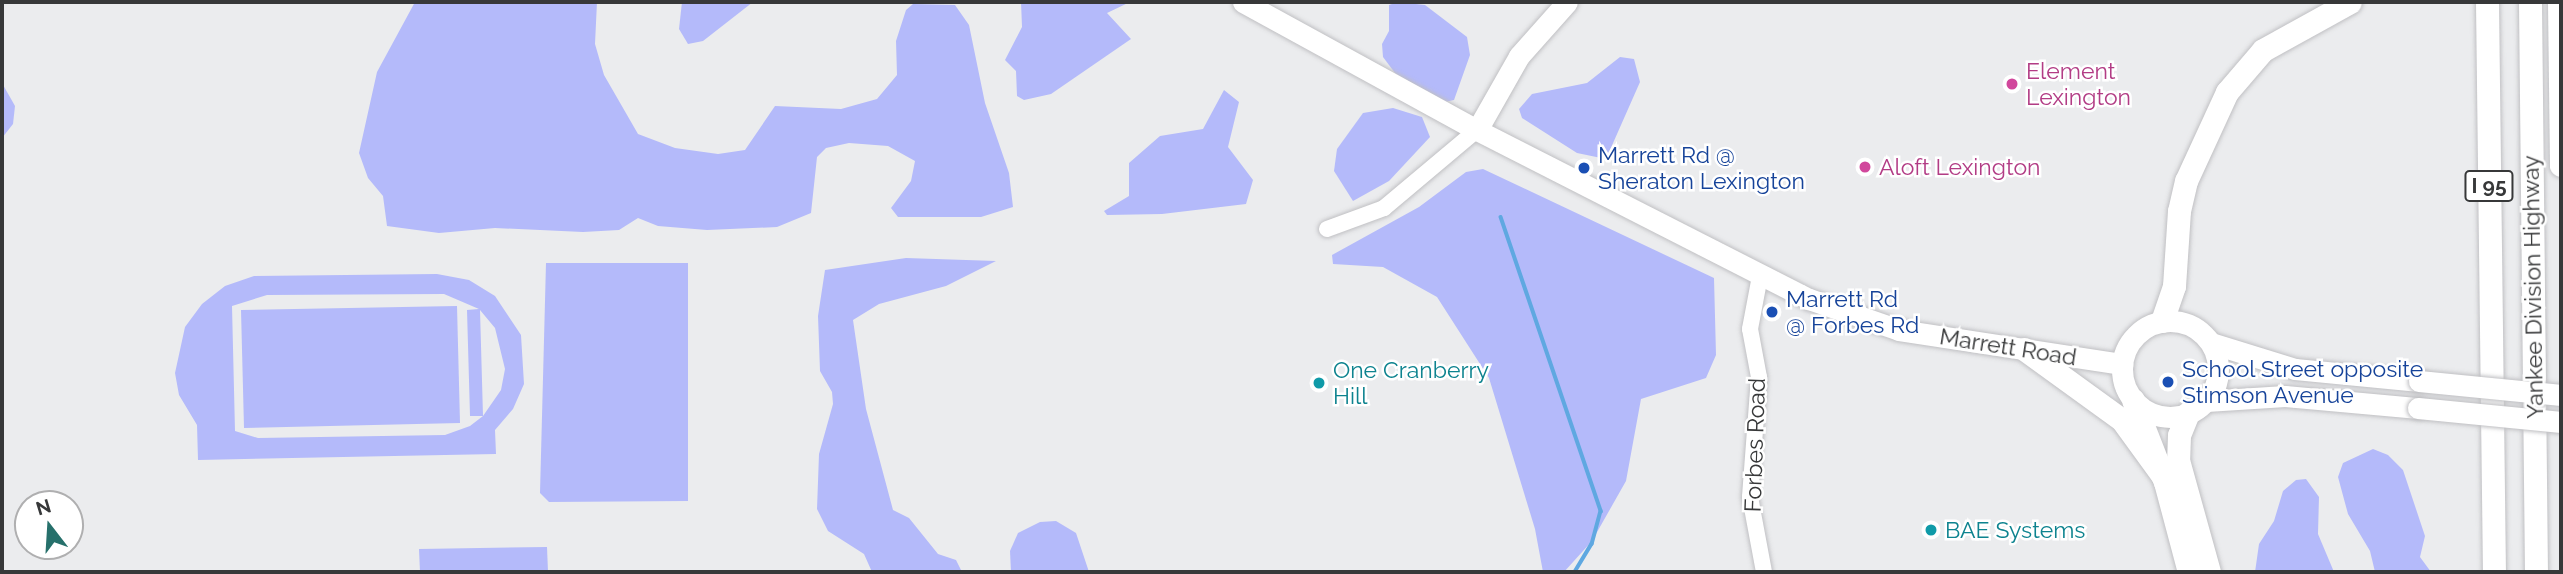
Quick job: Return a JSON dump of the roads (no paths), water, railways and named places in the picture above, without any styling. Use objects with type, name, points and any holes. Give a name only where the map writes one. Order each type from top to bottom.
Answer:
[{"type":"highway","points":[[2162,321],[2174,286],[2183,190],[2227,92],[2263,50],[2350,2]]},
{"type":"highway","name":"Yankee Division Highway","points":[[2487,2],[2494,572]]},
{"type":"highway","name":"Yankee Division Highway","points":[[2530,2],[2536,572]]},
{"type":"highway","points":[[2559,2],[2561,165]]},
{"type":"highway","points":[[2024,349],[2122,420],[2162,475]]},
{"type":"highway","points":[[2133,400],[2162,475],[2189,572]]},
{"type":"highway","points":[[2197,407],[2178,439],[2178,460],[2208,572]]},
{"type":"highway","points":[[2481,572],[2493,525]]},
{"type":"main road","name":"Marrett Road","points":[[1242,2],[1477,130],[1760,276],[1833,308],[1899,330],[2122,364]]},
{"type":"main road","points":[[1477,130],[1519,56],[1567,2]]},
{"type":"main road","points":[[2561,395],[2295,369],[2211,343],[2188,324],[2162,321],[2138,333],[2122,364],[2124,383],[2133,400],[2156,415],[2285,396],[2561,422]]},
{"type":"main road","points":[[2197,407],[2218,373],[2211,343]]},
{"type":"street","points":[[1326,229],[1384,208],[1477,130]]},
{"type":"street","name":"Forbes Road","points":[[1760,276],[1751,328],[1759,377],[1750,497],[1764,572]]},
{"type":"waterway","points":[[1501,217],[1601,511],[1592,544],[1575,572]]},
{"type":"place","name":"Element Lexington","points":[[2012,84]]},
{"type":"place","name":"Aloft Lexington","points":[[1865,167]]},
{"type":"place","name":"Marrett Rd @ Sheraton Lexington","points":[[1584,168]]},
{"type":"place","name":"Marrett Rd @ Forbes Rd","points":[[1772,312]]},
{"type":"place","name":"School Street opposite Stimson Avenue","points":[[2168,382]]},
{"type":"place","name":"One Cranberry Hill","points":[[1319,383]]},
{"type":"place","name":"BAE Systems","points":[[1931,530]]}]
